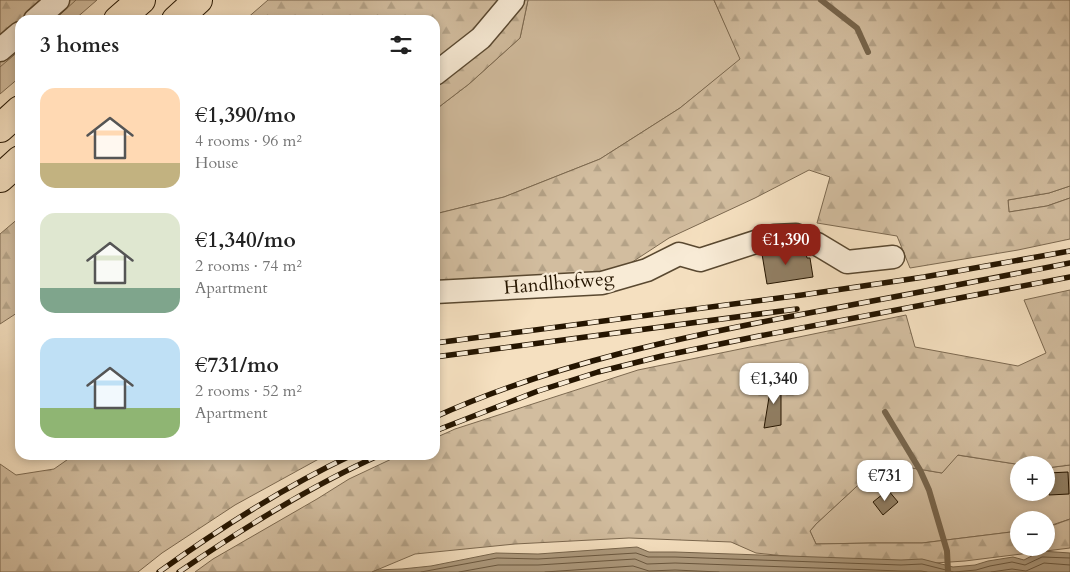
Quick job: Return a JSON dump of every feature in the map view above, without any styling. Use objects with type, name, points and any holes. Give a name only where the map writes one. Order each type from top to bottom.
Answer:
[{"type":"highway","points":[[124,15],[141,0]]},
{"type":"highway","points":[[182,15],[198,0]]},
{"type":"highway","points":[[0,128],[15,114]]},
{"type":"highway","points":[[0,178],[15,164]]},
{"type":"lane","points":[[41,15],[58,0]]},
{"type":"lane","points":[[440,70],[481,38],[513,0]]},
{"type":"lane","points":[[0,50],[15,37]]},
{"type":"lane","name":"Handlhofweg","points":[[440,292],[602,283],[647,270],[679,254],[700,260],[774,236],[796,235],[817,244],[847,262],[893,257]]},
{"type":"green space","points":[[0,0],[76,0],[60,15],[15,15],[15,54],[0,67]]},
{"type":"green space","points":[[74,0],[97,0],[80,15],[56,15]]},
{"type":"green space","points":[[268,0],[528,0],[520,38],[469,84],[440,106],[440,15],[251,15]]},
{"type":"green space","points":[[528,0],[714,0],[741,59],[680,108],[600,159],[504,197],[440,213],[440,106],[469,84],[520,38]]},
{"type":"green space","points":[[714,0],[1070,0],[1070,186],[1049,193],[1008,200],[1009,212],[1047,206],[1070,198],[1070,239],[1018,250],[910,268],[897,236],[817,223],[830,177],[809,170],[755,198],[669,238],[620,270],[544,279],[440,283],[440,213],[504,197],[600,159],[680,108],[740,59]]},
{"type":"green space","points":[[15,50],[15,81],[0,94],[0,62]]},
{"type":"green space","points":[[1070,186],[1070,198],[1047,206],[1009,212],[1008,200],[1049,193]]},
{"type":"green space","points":[[15,221],[15,314],[0,324],[0,234]]},
{"type":"green space","points":[[1070,290],[1070,465],[1055,467],[1055,456],[1010,456],[1010,463],[958,455],[942,473],[882,463],[810,531],[816,544],[922,543],[1010,532],[1010,555],[920,564],[862,564],[756,553],[731,542],[629,538],[515,544],[415,554],[372,572],[195,572],[213,559],[349,479],[389,460],[440,460],[440,436],[455,429],[638,370],[906,315],[915,347],[1018,366],[1046,353],[1024,300]]},
{"type":"green space","points":[[957,455],[1010,463],[1010,501],[1055,501],[1055,467],[1070,465],[1070,519],[1055,524],[1055,511],[1010,511],[1010,532],[922,543],[816,544],[810,531],[882,463],[942,473]]},
{"type":"green space","points":[[67,460],[317,460],[235,505],[162,553],[138,572],[0,572],[0,464],[16,475],[54,469]]},
{"type":"green space","points":[[1070,519],[1070,548],[1055,550],[1055,525]]},
{"type":"water","points":[[637,547],[649,552],[901,560],[922,559],[953,567],[975,565],[1013,557],[1024,560],[1032,556],[1055,556],[1055,552],[1070,553],[1070,572],[372,572],[431,566],[496,553],[538,554]]},
{"type":"building","points":[[794,248],[806,254],[807,258],[810,258],[813,277],[767,284],[762,254],[776,249]]},
{"type":"building","points":[[772,379],[781,380],[781,425],[764,428]]},
{"type":"building","points":[[1068,472],[1069,494],[1055,495],[1055,473]]},
{"type":"building","points":[[888,490],[898,502],[883,515],[873,502]]},
{"type":"waterway","points":[[821,0],[857,28],[868,52]]},
{"type":"waterway","points":[[885,412],[920,470],[929,490],[947,551],[948,572]]},
{"type":"railway","points":[[440,342],[802,295],[924,277],[1070,251]]},
{"type":"railway","points":[[440,415],[526,381],[621,353],[766,321],[1070,263]]},
{"type":"railway","points":[[440,429],[538,391],[598,372],[662,356],[1070,277]]},
{"type":"railway","points":[[440,356],[797,309]]},
{"type":"railway","points":[[159,572],[253,509],[342,460]]},
{"type":"railway","points":[[179,572],[302,494],[369,460]]}]
